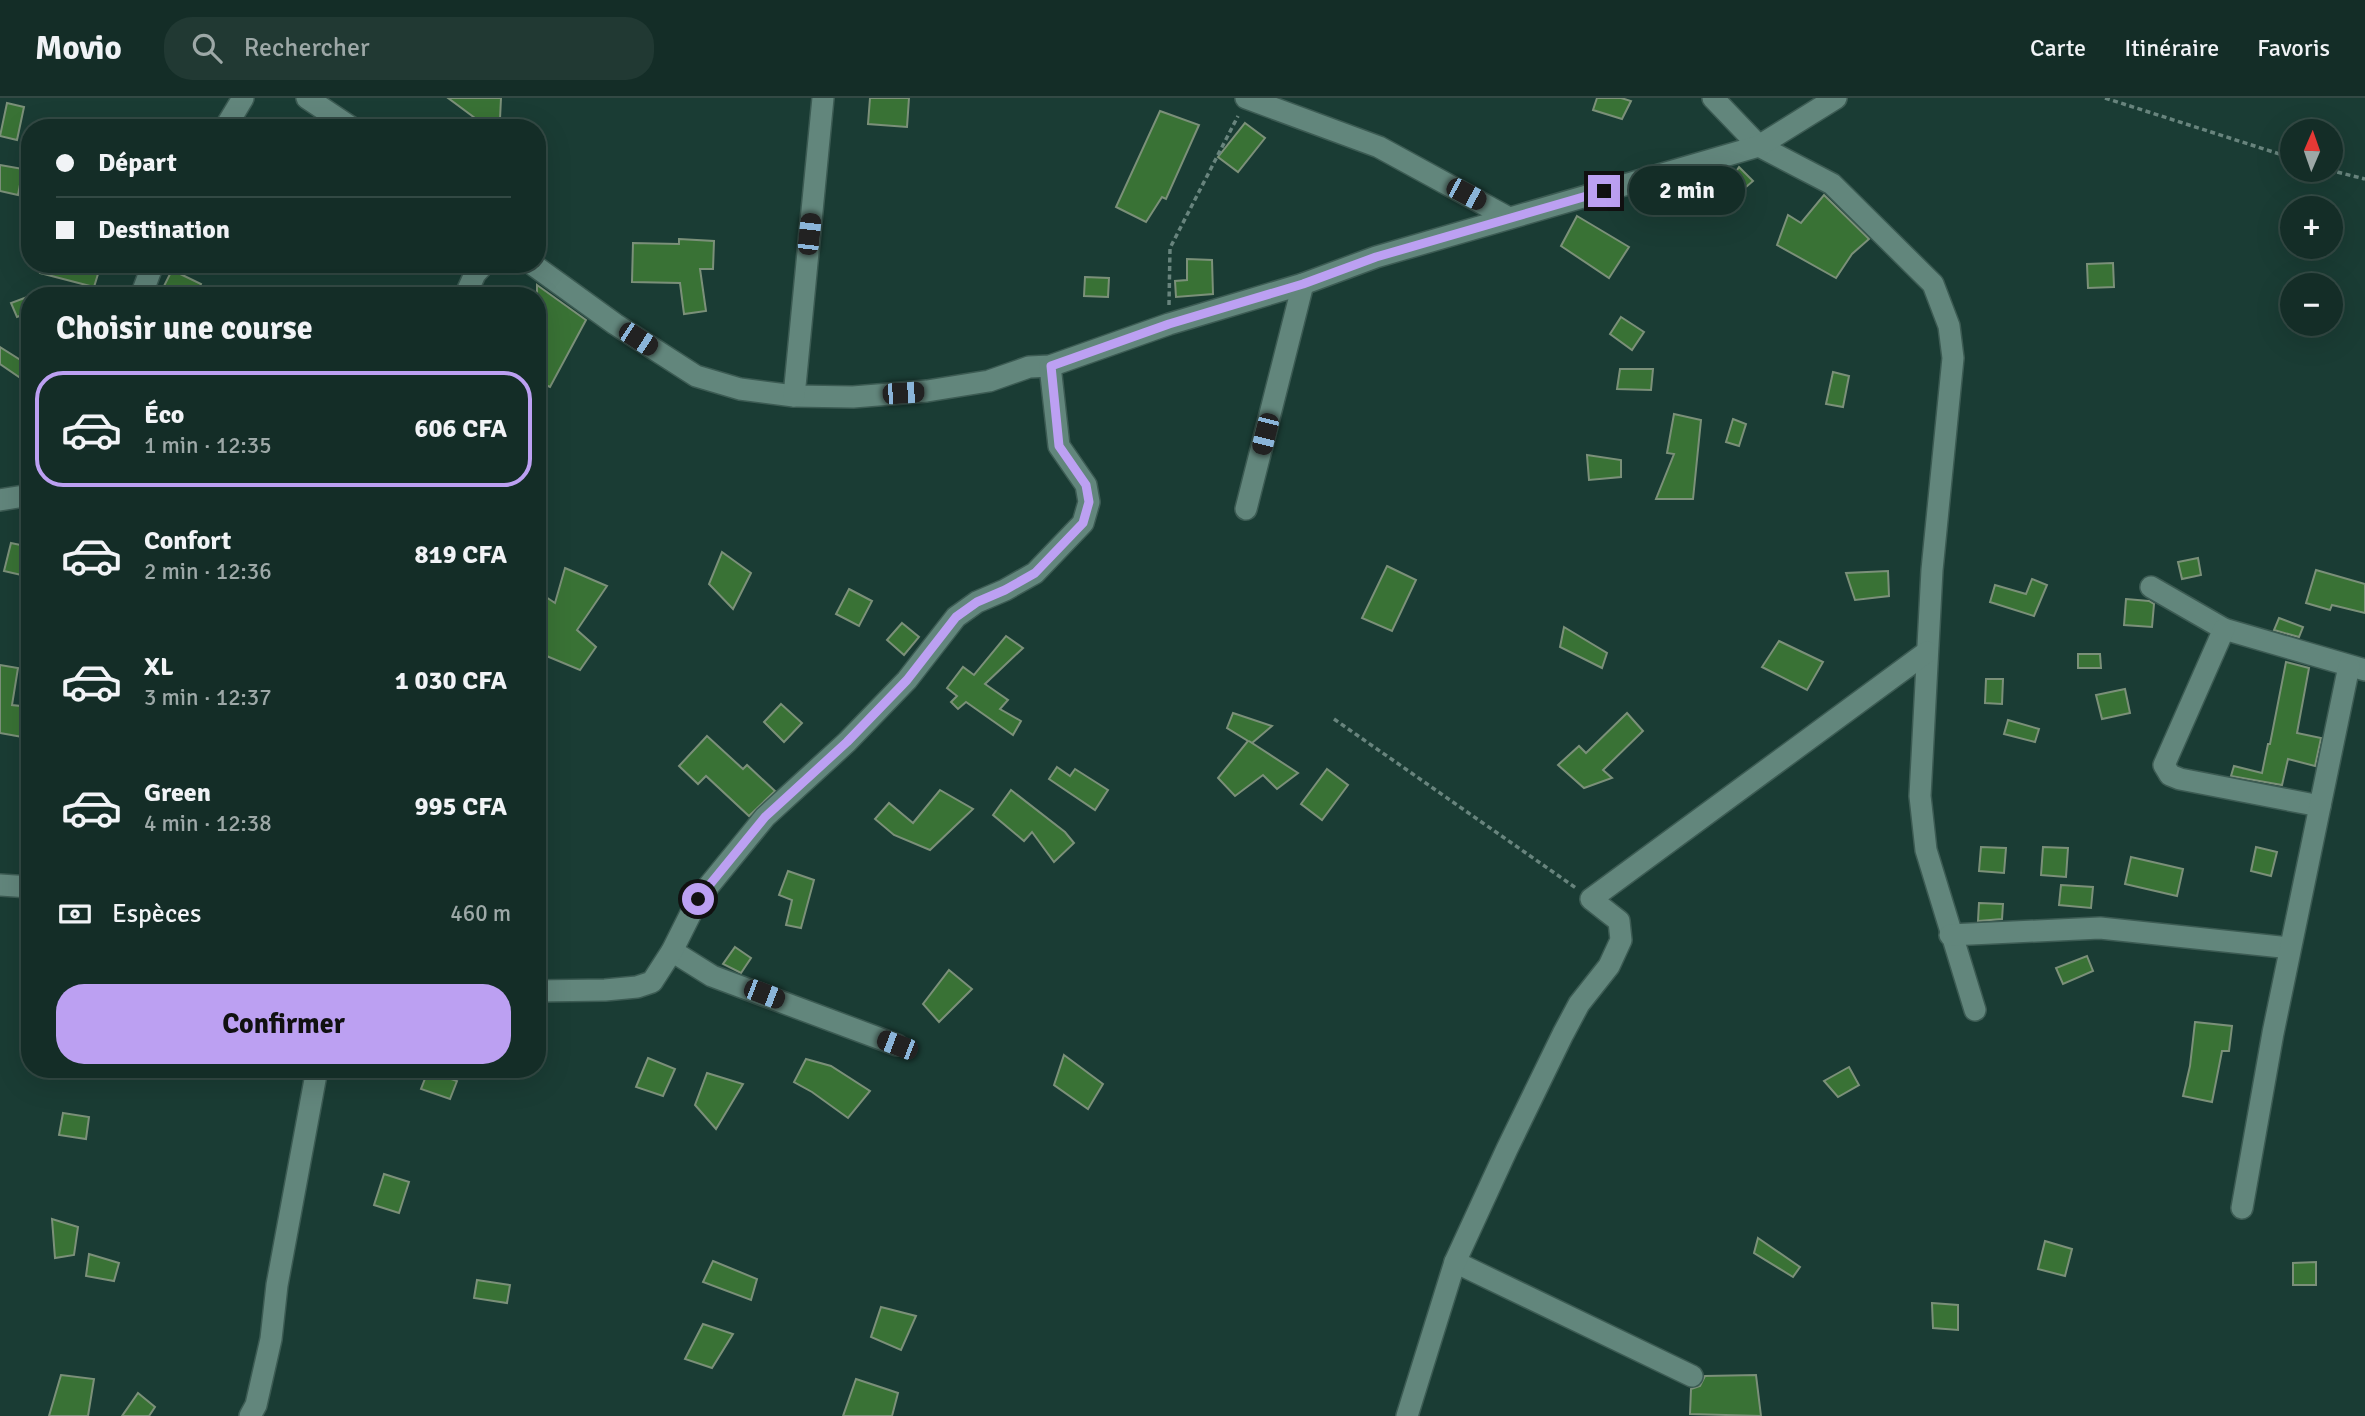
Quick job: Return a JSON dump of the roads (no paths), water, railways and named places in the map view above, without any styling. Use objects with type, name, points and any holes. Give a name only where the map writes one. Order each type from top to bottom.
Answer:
[{"type":"street","points":[[230,119],[243,98]]},
{"type":"street","points":[[307,98],[338,119]]},
{"type":"street","points":[[794,396],[823,98]]},
{"type":"street","points":[[1247,98],[1379,147],[1509,218]]},
{"type":"street","points":[[1713,98],[1759,146],[1832,184],[1933,284],[1949,326],[1953,358],[1932,570],[1920,796],[1926,850],[1975,1010]]},
{"type":"street","points":[[544,273],[615,324],[696,376],[740,389],[794,396],[853,397],[927,391],[989,381],[1029,368],[1051,366],[1169,324],[1303,284],[1376,257],[1759,146],[1836,98]]},
{"type":"street","points":[[1246,509],[1303,284]]},
{"type":"street","points":[[546,991],[605,990],[637,987],[652,982],[672,951],[698,899],[765,817],[847,742],[907,680],[956,617],[977,602],[1035,573],[1083,523],[1089,502],[1086,485],[1059,446],[1051,366]]},
{"type":"street","points":[[0,500],[21,496]]},
{"type":"street","points":[[2151,587],[2224,629],[2357,668],[2320,806],[2290,948],[2242,1208]]},
{"type":"street","points":[[2224,629],[2164,765],[2170,775],[2180,779],[2320,806]]},
{"type":"street","points":[[1407,1416],[1455,1262],[1563,1034],[1579,1004],[1609,966],[1621,940],[1619,921],[1591,899],[1927,652]]},
{"type":"street","points":[[0,885],[21,886]]},
{"type":"street","points":[[1950,935],[2100,928],[2290,948]]},
{"type":"street","points":[[672,951],[712,976],[897,1045]]},
{"type":"street","points":[[250,1416],[256,1405],[271,1339],[277,1285],[315,1078]]},
{"type":"street","points":[[1455,1262],[1692,1376]]}]
